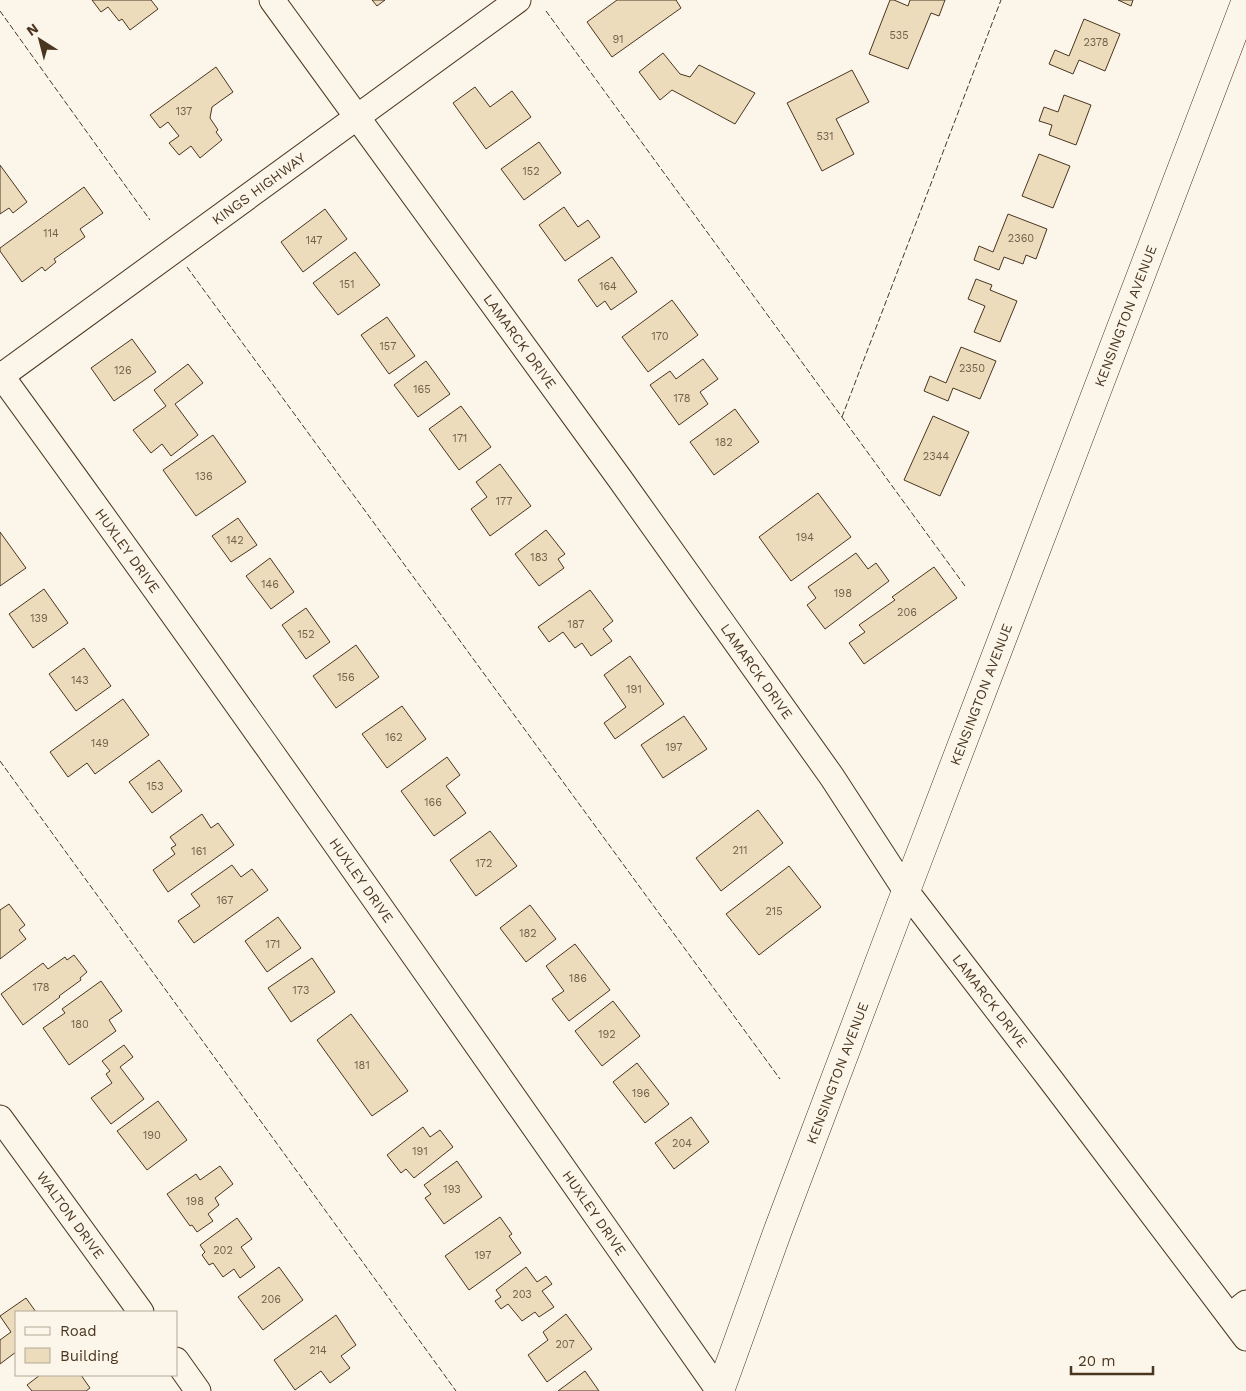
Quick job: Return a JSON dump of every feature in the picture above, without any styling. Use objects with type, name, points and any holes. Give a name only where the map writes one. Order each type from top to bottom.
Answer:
[{"type":"street","name":"LAMARCK DRIVE","points":[[272,0],[608,463],[832,777],[906,891],[1052,1080],[1238,1310],[1246,1338]]},
{"type":"street","name":"KINGS HIGHWAY","points":[[1,376],[518,0]]},
{"type":"street","name":"KENSINGTON AVENUE","points":[[719,1391],[906,891],[1246,0]]},
{"type":"street","name":"HUXLEY DRIVE","points":[[1,376],[145,574],[348,860],[719,1391]]},
{"type":"street","name":"WALTON DRIVE","points":[[0,1118],[140,1311]]},
{"type":"street","points":[[178,1363],[198,1391]]},
{"type":"building","points":[[92,0],[151,0],[158,9],[130,30],[122,19],[119,21],[108,7],[101,12]]},
{"type":"building","points":[[372,0],[385,0],[377,6]]},
{"type":"building","points":[[617,0],[676,0],[681,8],[612,57],[587,22]]},
{"type":"building","points":[[890,0],[908,6],[910,0],[945,0],[939,16],[931,13],[908,69],[869,54]]},
{"type":"building","points":[[1118,0],[1133,0],[1131,6]]},
{"type":"building","points":[[1084,19],[1120,34],[1105,71],[1079,60],[1073,74],[1049,64],[1055,50],[1069,56]]},
{"type":"building","points":[[663,53],[680,74],[690,77],[699,65],[755,93],[735,124],[672,90],[660,100],[639,72]]},
{"type":"building","points":[[216,67],[233,92],[212,107],[210,118],[222,140],[200,158],[191,146],[179,155],[169,143],[179,136],[168,122],[160,128],[150,115]]},
{"type":"building","points":[[852,70],[869,102],[836,119],[854,154],[822,171],[787,103]]},
{"type":"building","points":[[475,87],[490,107],[512,91],[531,117],[486,149],[453,103]]},
{"type":"building","points":[[1064,95],[1091,105],[1076,145],[1049,135],[1052,125],[1039,121],[1044,107],[1058,112]]},
{"type":"building","points":[[539,142],[561,173],[524,200],[501,169]]},
{"type":"building","points":[[1039,154],[1070,166],[1053,208],[1022,196]]},
{"type":"building","points":[[0,165],[27,202],[13,213],[9,208],[0,214]]},
{"type":"building","points":[[84,187],[103,213],[80,229],[85,237],[54,259],[56,262],[45,271],[42,267],[22,282],[0,251],[0,248]]},
{"type":"building","points":[[564,207],[578,227],[588,220],[600,237],[565,261],[539,225]]},
{"type":"building","points":[[325,209],[347,239],[303,272],[281,242]]},
{"type":"building","points":[[1008,214],[1047,229],[1036,259],[1026,255],[1023,264],[1004,257],[999,270],[974,260],[979,246],[993,252]]},
{"type":"building","points":[[355,252],[380,285],[338,315],[313,283]]},
{"type":"building","points":[[612,257],[637,292],[611,310],[605,301],[597,307],[578,280]]},
{"type":"building","points":[[976,279],[992,285],[990,290],[1017,301],[1000,342],[974,332],[985,306],[968,299]]},
{"type":"building","points":[[672,300],[698,335],[648,372],[622,337]]},
{"type":"building","points":[[387,317],[415,356],[389,374],[361,335]]},
{"type":"building","points":[[132,339],[156,372],[114,401],[91,368]]},
{"type":"building","points":[[961,347],[996,361],[980,399],[953,388],[948,401],[924,391],[930,376],[946,383]]},
{"type":"building","points":[[703,359],[718,379],[700,392],[708,404],[679,425],[650,385],[670,371],[676,379]]},
{"type":"building","points":[[426,361],[450,394],[418,417],[394,385]]},
{"type":"building","points":[[188,364],[203,383],[175,404],[198,435],[171,456],[162,444],[151,453],[133,430],[166,406],[154,390]]},
{"type":"building","points":[[461,406],[491,447],[459,470],[429,429]]},
{"type":"building","points":[[735,409],[759,442],[714,475],[690,442]]},
{"type":"building","points":[[933,416],[969,432],[940,496],[904,480]]},
{"type":"building","points":[[213,435],[246,482],[196,516],[163,470]]},
{"type":"building","points":[[500,464],[531,506],[490,536],[471,509],[487,497],[476,482]]},
{"type":"building","points":[[818,493],[851,537],[791,581],[759,537]]},
{"type":"building","points":[[238,518],[257,545],[231,562],[212,536]]},
{"type":"building","points":[[546,530],[565,554],[558,559],[564,568],[539,586],[515,554]]},
{"type":"building","points":[[0,532],[26,568],[0,586]]},
{"type":"building","points":[[856,553],[868,569],[876,563],[889,581],[825,629],[807,605],[816,598],[808,587]]},
{"type":"building","points":[[270,558],[294,592],[271,609],[246,576]]},
{"type":"building","points":[[934,567],[957,598],[864,664],[849,643],[865,632],[859,625],[895,600],[892,597]]},
{"type":"building","points":[[44,589],[68,623],[33,648],[9,614]]},
{"type":"building","points":[[590,590],[613,621],[603,629],[612,641],[591,656],[582,643],[575,648],[563,632],[549,642],[538,627]]},
{"type":"building","points":[[306,608],[330,642],[306,659],[282,625]]},
{"type":"building","points":[[356,645],[379,677],[336,708],[313,676]]},
{"type":"building","points":[[84,648],[111,686],[76,711],[49,674]]},
{"type":"building","points":[[630,656],[664,704],[615,739],[604,723],[626,707],[604,675]]},
{"type":"building","points":[[123,699],[149,735],[95,774],[87,763],[68,777],[50,752]]},
{"type":"building","points":[[402,706],[426,739],[387,768],[362,734]]},
{"type":"building","points":[[684,716],[707,749],[663,778],[641,745]]},
{"type":"building","points":[[447,757],[460,775],[446,786],[466,813],[434,836],[401,791]]},
{"type":"building","points":[[159,760],[182,791],[152,813],[129,782]]},
{"type":"building","points":[[758,810],[783,843],[721,891],[696,858]]},
{"type":"building","points":[[202,814],[211,828],[218,823],[234,845],[168,892],[153,870],[175,854],[171,848],[176,845],[170,837]]},
{"type":"building","points":[[490,831],[517,866],[476,896],[450,860]]},
{"type":"building","points":[[232,865],[241,877],[252,869],[268,890],[194,943],[178,921],[200,906],[191,894]]},
{"type":"building","points":[[789,866],[821,907],[759,955],[726,914]]},
{"type":"building","points":[[9,904],[25,925],[19,930],[26,939],[0,959],[0,910]]},
{"type":"building","points":[[530,905],[556,939],[526,962],[500,928]]},
{"type":"building","points":[[278,917],[301,948],[267,972],[245,941]]},
{"type":"building","points":[[575,944],[610,990],[569,1021],[552,999],[564,991],[546,966]]},
{"type":"building","points":[[74,955],[87,972],[80,978],[81,980],[23,1025],[1,994],[43,963],[48,969],[65,957],[67,960]]},
{"type":"building","points":[[312,958],[335,992],[291,1022],[268,988]]},
{"type":"building","points":[[101,981],[122,1011],[109,1020],[116,1031],[69,1065],[43,1028],[65,1013],[62,1009]]},
{"type":"building","points":[[613,1001],[640,1036],[602,1066],[575,1031]]},
{"type":"building","points":[[351,1014],[408,1091],[372,1116],[317,1040]]},
{"type":"building","points":[[124,1045],[133,1057],[120,1067],[144,1099],[111,1124],[91,1098],[112,1083],[106,1074],[110,1071],[102,1061]]},
{"type":"building","points":[[637,1063],[669,1104],[645,1123],[613,1082]]},
{"type":"building","points":[[158,1101],[187,1140],[147,1170],[117,1131]]},
{"type":"building","points":[[691,1117],[709,1142],[674,1169],[655,1143]]},
{"type":"building","points":[[423,1127],[430,1137],[440,1130],[453,1147],[414,1178],[406,1169],[401,1173],[387,1155]]},
{"type":"building","points":[[457,1161],[482,1197],[444,1224],[425,1198],[431,1194],[424,1185]]},
{"type":"building","points":[[220,1166],[233,1184],[215,1198],[219,1205],[208,1214],[213,1221],[197,1232],[192,1225],[190,1226],[167,1194],[196,1174],[200,1180]]},
{"type":"building","points":[[500,1217],[512,1234],[509,1236],[521,1253],[469,1290],[445,1256]]},
{"type":"building","points":[[237,1218],[252,1239],[241,1247],[255,1267],[240,1278],[234,1269],[223,1277],[213,1263],[209,1265],[202,1255],[205,1252],[200,1245]]},
{"type":"building","points":[[279,1267],[303,1300],[263,1330],[238,1297]]},
{"type":"building","points":[[526,1267],[537,1282],[546,1276],[552,1284],[542,1291],[554,1307],[539,1317],[535,1312],[522,1321],[508,1304],[501,1309],[495,1301],[501,1297],[496,1290]]},
{"type":"building","points":[[26,1298],[35,1311],[15,1311],[15,1353],[0,1364],[0,1340],[11,1332],[0,1316]]},
{"type":"building","points":[[566,1314],[592,1349],[547,1382],[528,1355],[548,1340],[543,1332]]},
{"type":"building","points":[[336,1315],[356,1345],[341,1356],[350,1368],[330,1383],[321,1371],[295,1390],[274,1360]]},
{"type":"building","points":[[585,1371],[599,1391],[558,1391]]},
{"type":"building","points":[[39,1376],[82,1376],[90,1388],[86,1391],[32,1391],[27,1385]]},
{"type":"fence","points":[[842,417],[1001,0]]},
{"type":"fence","points":[[0,11],[150,220]]},
{"type":"fence","points":[[546,11],[965,586]]},
{"type":"fence","points":[[187,267],[780,1079]]},
{"type":"fence","points":[[0,761],[456,1391]]}]
